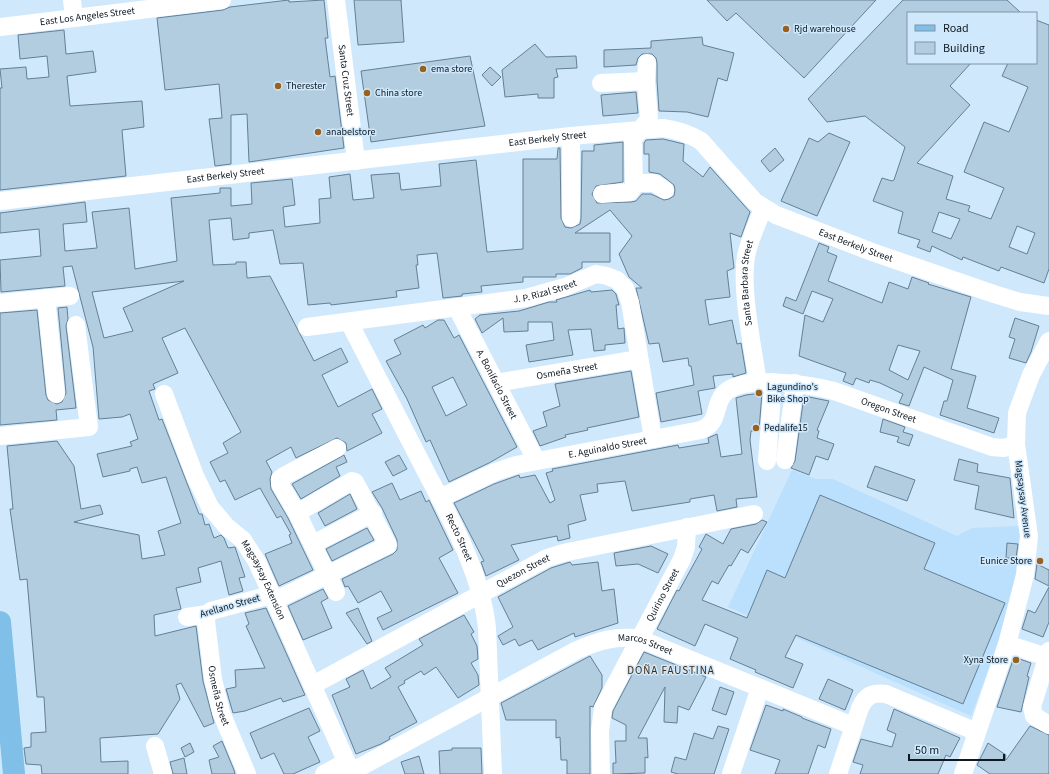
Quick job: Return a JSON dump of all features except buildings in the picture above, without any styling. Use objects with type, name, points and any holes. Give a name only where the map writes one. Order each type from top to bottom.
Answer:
[{"type":"main road","points":[[0,622],[5,726],[14,774]]},
{"type":"street","points":[[72,0],[74,18]]},
{"type":"street","name":"East Los Angeles Street","points":[[0,27],[222,0]]},
{"type":"street","name":"Santa Cruz Street","points":[[336,0],[356,161]]},
{"type":"street","points":[[602,194],[630,192],[633,189],[633,139],[649,119],[646,81],[647,63]]},
{"type":"street","points":[[602,83],[646,81]]},
{"type":"street","name":"East Berkely Street","points":[[0,201],[571,136],[642,129],[677,130],[700,141],[745,192],[764,208],[791,221],[842,241],[994,294],[1020,302],[1049,306]]},
{"type":"street","points":[[571,136],[571,218]]},
{"type":"street","points":[[634,184],[654,184],[665,190]]},
{"type":"street","name":"Santa Barbara Street","points":[[764,208],[752,235],[747,253],[745,272],[765,383],[767,461]]},
{"type":"street","name":"J. P. Rizal Street","points":[[307,327],[526,298],[558,289],[596,274],[607,276],[617,280],[626,288],[630,302],[653,439]]},
{"type":"street","points":[[0,303],[70,296]]},
{"type":"street","points":[[46,298],[56,394]]},
{"type":"street","name":"A. Bonifacio Street","points":[[457,308],[536,460]]},
{"type":"street","name":"Recto Street","points":[[349,322],[440,498],[471,564],[481,594],[487,628],[493,774]]},
{"type":"street","points":[[0,436],[89,427],[76,325]]},
{"type":"street","name":"Magsaysay Avenue","points":[[963,774],[1007,644],[1025,575],[1029,536],[1016,444],[1017,413],[1021,397],[1049,341]]},
{"type":"street","name":"Osmeña Street","points":[[496,383],[639,359]]},
{"type":"street","name":"Oregon Street","points":[[765,383],[795,383],[834,391],[992,447],[1004,448],[1016,444]]},
{"type":"street","name":"E. Aguinaldo Street","points":[[440,498],[495,472],[536,460],[653,439],[707,427],[714,419],[723,394],[734,388],[765,383]]},
{"type":"street","points":[[785,460],[795,383]]},
{"type":"street","name":"Magsaysay Extension","points":[[164,394],[195,476],[210,507],[222,522],[243,540],[251,550],[350,769]]},
{"type":"street","points":[[336,592],[297,512],[280,484],[280,479],[337,448]]},
{"type":"street","points":[[297,512],[352,481],[357,484],[373,513],[313,544]]},
{"type":"street","name":"Arellano Street","points":[[187,617],[207,614],[211,611],[263,597],[282,597],[387,546],[388,543],[373,513]]},
{"type":"street","name":"Quezon Street","points":[[313,685],[533,565],[558,554],[754,514]]},
{"type":"street","name":"Quirino Street","points":[[601,774],[600,731],[603,708],[682,559],[686,547],[687,527]]},
{"type":"street","name":"Osmeña Street","points":[[207,614],[206,621],[216,692],[221,712],[247,774]]},
{"type":"street","name":"Marcos Street","points":[[324,774],[350,769],[490,698],[592,643],[625,636],[640,639],[853,726]]},
{"type":"street","points":[[1007,644],[1048,654],[1032,707],[1034,716],[1049,725]]},
{"type":"street","points":[[731,774],[760,688]]},
{"type":"street","points":[[838,774],[853,726],[864,700],[870,694],[886,694],[977,732]]},
{"type":"street","points":[[155,746],[163,774]]},
{"type":"shaded area","points":[[792,470],[816,479],[833,479],[957,536],[972,528],[1021,526],[1023,547],[1015,598],[971,716],[728,607]]},
{"type":"place","name":"Rjd warehouse","points":[[786,29]]},
{"type":"place","name":"ema store","points":[[423,69]]},
{"type":"place","name":"Therester","points":[[278,86]]},
{"type":"place","name":"China store","points":[[367,93]]},
{"type":"place","name":"anabelstore","points":[[318,132]]},
{"type":"place","name":"Lagundino's Bike Shop","points":[[759,393]]},
{"type":"place","name":"Pedalife15","points":[[756,428]]},
{"type":"place","name":"Eunice Store","points":[[1040,561]]},
{"type":"place","name":"Xyna Store","points":[[1016,660]]},
{"type":"district","name":"DOÑA FAUSTINA","points":[[671,670]]}]
